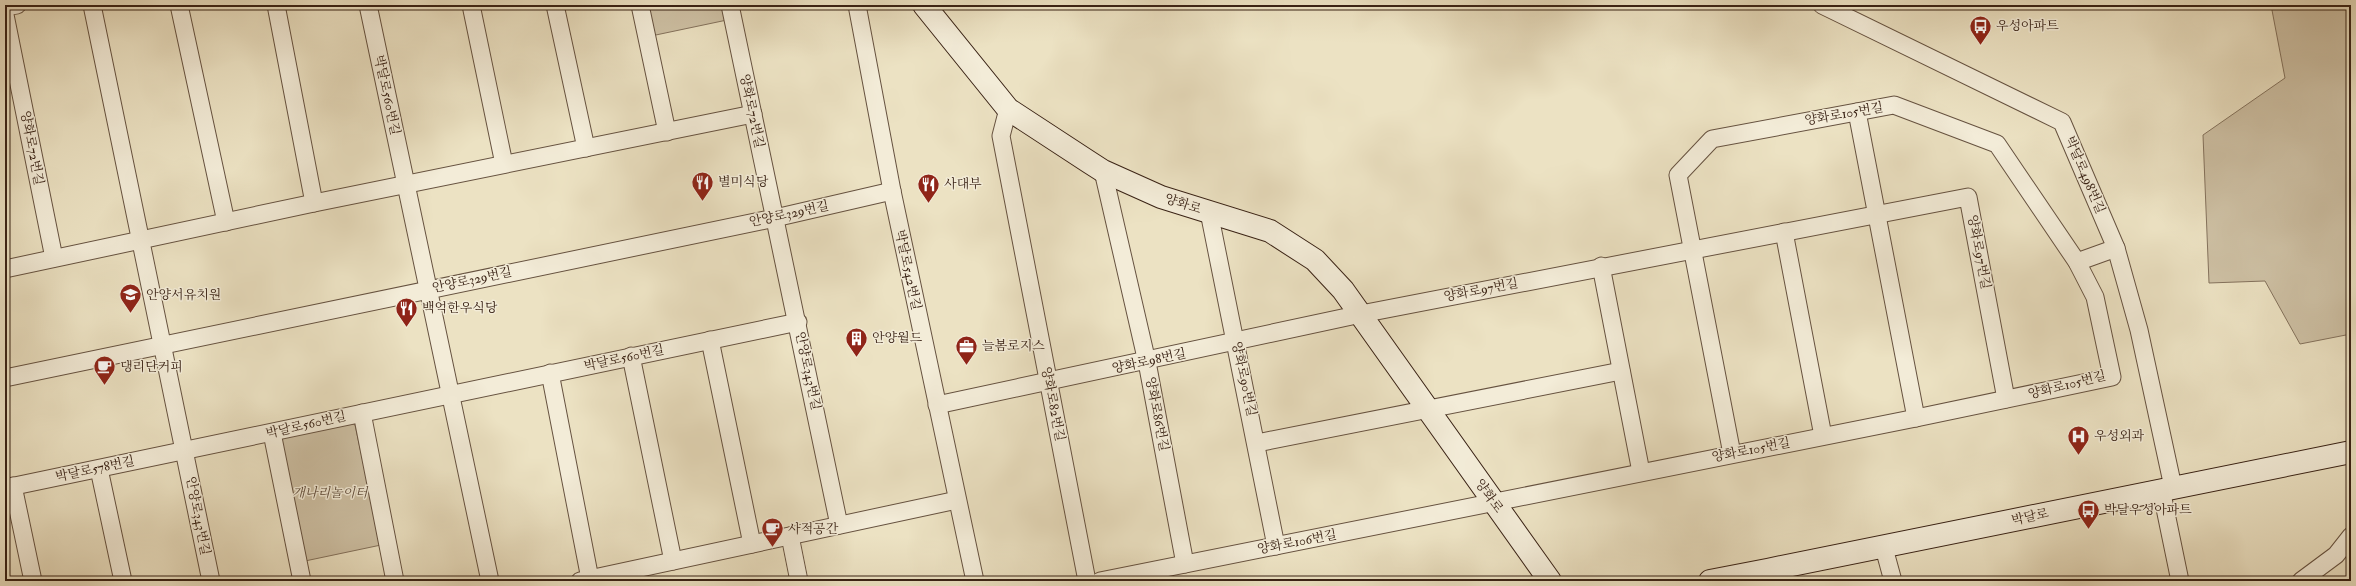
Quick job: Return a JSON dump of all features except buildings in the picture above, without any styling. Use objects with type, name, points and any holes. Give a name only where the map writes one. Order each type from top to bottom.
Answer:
[{"type":"street","points":[[5,7],[17,5]]},
{"type":"street","points":[[92,5],[140,239]]},
{"type":"street","points":[[179,5],[226,222]]},
{"type":"street","points":[[276,5],[314,203]]},
{"type":"street","name":"박달로560번길","points":[[368,5],[490,581]]},
{"type":"street","points":[[471,5],[504,164]]},
{"type":"street","points":[[555,5],[586,148]]},
{"type":"street","points":[[640,5],[667,132]]},
{"type":"street","name":"양화로72번길","points":[[730,5],[775,218]]},
{"type":"street","name":"박달로542번길","points":[[857,5],[892,191],[957,500],[976,581]]},
{"type":"street","name":"양화로","points":[[924,5],[1008,109],[1103,171],[1162,197],[1270,231],[1315,260],[1343,290],[1361,314],[1550,581]]},
{"type":"street","name":"박달로498번길","points":[[1822,5],[2062,122],[2116,248],[2139,330],[2167,488],[2180,581]]},
{"type":"street","name":"양화로72번길","points":[[5,15],[54,258]]},
{"type":"street","name":"양화로105번길","points":[[1494,503],[2112,377],[2095,297],[2077,262],[1997,144],[1894,105],[1712,138],[1678,175],[1693,252]]},
{"type":"street","name":"양화로82번길","points":[[1008,109],[1001,136],[1087,581]]},
{"type":"street","points":[[1857,112],[1916,418]]},
{"type":"street","points":[[5,269],[140,239],[753,114]]},
{"type":"street","name":"양화로86번길","points":[[1103,171],[1147,362],[1185,564]]},
{"type":"street","name":"안양로329번길","points":[[5,378],[775,218],[892,191]]},
{"type":"street","name":"양화로97번길","points":[[1361,314],[1602,266],[1693,252],[1784,232],[1877,216],[1968,197],[2006,399]]},
{"type":"street","name":"양화로90번길","points":[[1209,212],[1257,443],[1276,546]]},
{"type":"street","name":"안양로343번길","points":[[775,218],[840,525]]},
{"type":"street","points":[[1784,232],[1823,436]]},
{"type":"street","name":"안양로343번길","points":[[140,239],[211,581]]},
{"type":"street","points":[[2077,262],[2116,248]]},
{"type":"street","points":[[1693,252],[1732,454]]},
{"type":"street","points":[[1602,266],[1641,472]]},
{"type":"street","name":"양화로98번길","points":[[937,405],[1236,343],[1361,314]]},
{"type":"street","name":"박달로560번길","points":[[185,451],[798,322]]},
{"type":"street","points":[[710,340],[752,544]]},
{"type":"street","points":[[631,356],[673,561]]},
{"type":"street","points":[[1257,443],[1621,371]]},
{"type":"street","points":[[550,373],[585,580],[957,500]]},
{"type":"street","points":[[362,413],[395,581]]},
{"type":"street","points":[[272,433],[302,581]]},
{"type":"street","name":"박달로578번길","points":[[9,487],[185,451]]},
{"type":"street","name":"박달로","points":[[1710,581],[1884,548],[2167,488],[2351,452]]},
{"type":"street","points":[[99,469],[123,581]]},
{"type":"street","points":[[9,487],[33,581]]},
{"type":"street","name":"양화로106번길","points":[[1100,581],[1494,503]]},
{"type":"street","points":[[790,536],[799,581]]},
{"type":"street","points":[[2301,581],[2336,555],[2351,536]]},
{"type":"street","points":[[1884,548],[1893,581]]},
{"type":"green space","points":[[644,5],[724,5],[727,20],[651,36]]},
{"type":"green space","points":[[2271,5],[2351,5],[2351,334],[2300,344],[2265,281],[2209,283],[2203,135],[2285,78]]},
{"type":"green space","name":"개나리놀이터","points":[[349,421],[355,425],[381,545],[305,561],[279,441],[283,436]]},
{"type":"place","name":"우성아파트","points":[[1981,46]]},
{"type":"place","name":"별미식당","points":[[703,202]]},
{"type":"place","name":"사대부","points":[[929,204]]},
{"type":"place","name":"안양서유치원","points":[[131,314]]},
{"type":"place","name":"백억한우식당","points":[[407,328]]},
{"type":"place","name":"안양월드","points":[[857,358]]},
{"type":"place","name":"늘봄로지스","points":[[967,366]]},
{"type":"place","name":"댕리단커피","points":[[104,386]]},
{"type":"place","name":"우성외과","points":[[2078,456]]},
{"type":"place","name":"박달우성아파트","points":[[2089,530]]},
{"type":"place","name":"사적공간","points":[[772,548]]}]
